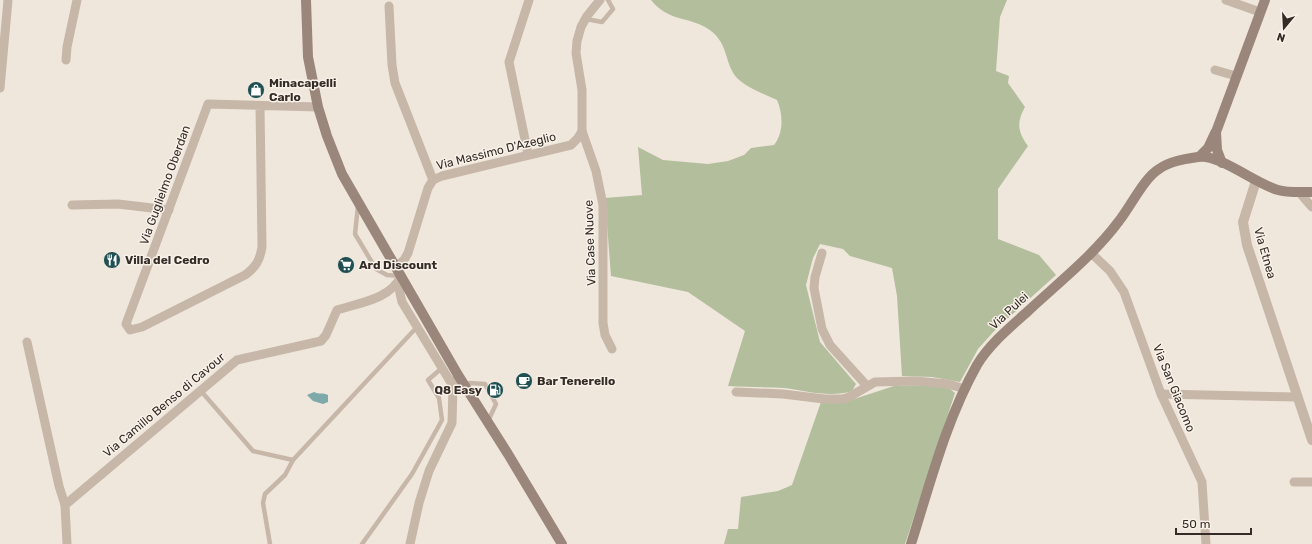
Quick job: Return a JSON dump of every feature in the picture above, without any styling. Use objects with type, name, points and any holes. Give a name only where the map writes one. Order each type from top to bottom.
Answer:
[{"type":"main road","points":[[306,0],[309,64],[318,107],[327,136],[342,174],[458,375],[562,544]]},
{"type":"main road","points":[[1265,0],[1216,132],[1208,148],[1200,156],[1222,162],[1256,181],[1278,190],[1312,192]]},
{"type":"main road","points":[[1216,132],[1217,150],[1222,162]]},
{"type":"main road","name":"Via Pulei","points":[[911,544],[946,436],[965,389],[978,364],[991,346],[1091,253],[1112,230],[1146,182],[1158,169],[1173,162],[1200,156]]},
{"type":"main road","points":[[402,280],[490,416],[508,454]]},
{"type":"street","points":[[0,88],[8,0]]},
{"type":"street","points":[[66,60],[67,47],[77,0]]},
{"type":"street","points":[[528,154],[509,62],[529,0]]},
{"type":"street","name":"Via Case Nuove","points":[[600,0],[586,19],[577,41],[576,53],[582,90],[582,131],[596,171],[603,205],[604,323],[605,335],[612,349]]},
{"type":"street","points":[[1226,0],[1260,12]]},
{"type":"street","points":[[389,6],[392,65],[395,83],[433,180]]},
{"type":"street","points":[[1215,70],[1236,76]]},
{"type":"street","name":"Via Guglielmo Oberdan","points":[[260,106],[261,259],[253,269],[245,274],[142,327],[130,330],[126,324],[208,104],[318,107]]},
{"type":"street","name":"Via Massimo D'Azeglio","points":[[396,266],[404,260],[408,253],[428,188],[433,180],[442,176],[528,154],[571,145],[582,131]]},
{"type":"street","name":"Via Etnea","points":[[1256,181],[1243,222],[1247,245],[1312,440]]},
{"type":"street","points":[[1299,192],[1312,207]]},
{"type":"street","points":[[72,205],[118,204],[169,210]]},
{"type":"street","points":[[408,253],[402,280],[402,302],[453,386]]},
{"type":"street","points":[[822,253],[815,277],[814,288],[825,339],[867,386]]},
{"type":"street","name":"Via San Giacomo","points":[[1091,253],[1110,271],[1121,287],[1162,394],[1202,482],[1206,544]]},
{"type":"street","name":"Via Camillo Benso di Cavour","points":[[65,505],[237,360],[321,341],[326,335],[337,310],[380,296],[392,290],[402,280]]},
{"type":"street","points":[[380,296],[389,297],[402,302]]},
{"type":"street","points":[[28,342],[59,486],[65,505],[67,544]]},
{"type":"street","points":[[410,544],[419,502],[429,471],[452,423],[453,386],[458,375]]},
{"type":"street","points":[[736,392],[842,399],[850,397],[875,382],[915,380],[948,384],[965,389]]},
{"type":"street","points":[[1162,394],[1298,397]]},
{"type":"street","points":[[1294,482],[1312,482]]},
{"type":"lane","points":[[586,19],[602,22],[612,9],[608,0]]},
{"type":"lane","points":[[359,203],[355,234],[376,269],[387,275],[402,280]]},
{"type":"lane","points":[[270,544],[262,503],[265,494],[285,475],[293,460],[417,327]]},
{"type":"lane","points":[[362,544],[412,474],[442,420],[439,398],[428,380],[442,368]]},
{"type":"lane","points":[[201,391],[253,451],[293,460]]},
{"type":"green space","points":[[651,0],[1007,0],[1000,17],[996,71],[1009,76],[1008,83],[1025,107],[1020,118],[1019,127],[1020,132],[1028,146],[998,189],[998,239],[1039,255],[1056,275],[996,329],[978,349],[960,382],[932,377],[902,376],[897,296],[892,268],[850,256],[843,249],[820,244],[813,258],[806,285],[820,342],[856,384],[852,391],[844,393],[827,394],[784,388],[728,386],[745,331],[688,292],[611,276],[605,198],[642,195],[638,147],[663,160],[708,164],[728,161],[744,155],[751,148],[774,145],[780,134],[782,123],[777,100],[751,88],[737,78],[719,39],[713,33],[705,27],[664,12]]},
{"type":"green space","points":[[935,385],[949,388],[955,393],[905,544],[724,544],[728,529],[738,529],[741,497],[778,491],[792,485],[821,402],[845,402],[894,386]]},
{"type":"water","points":[[314,392],[328,395],[328,402],[323,404],[313,401],[307,395]]},
{"type":"place","name":"Minacapelli Carlo","points":[[256,90]]},
{"type":"place","name":"Villa del Cedro","points":[[112,260]]},
{"type":"place","name":"Ard Discount","points":[[346,265]]},
{"type":"place","name":"Bar Tenerello","points":[[524,381]]},
{"type":"place","name":"Q8 Easy","points":[[495,390]]}]
